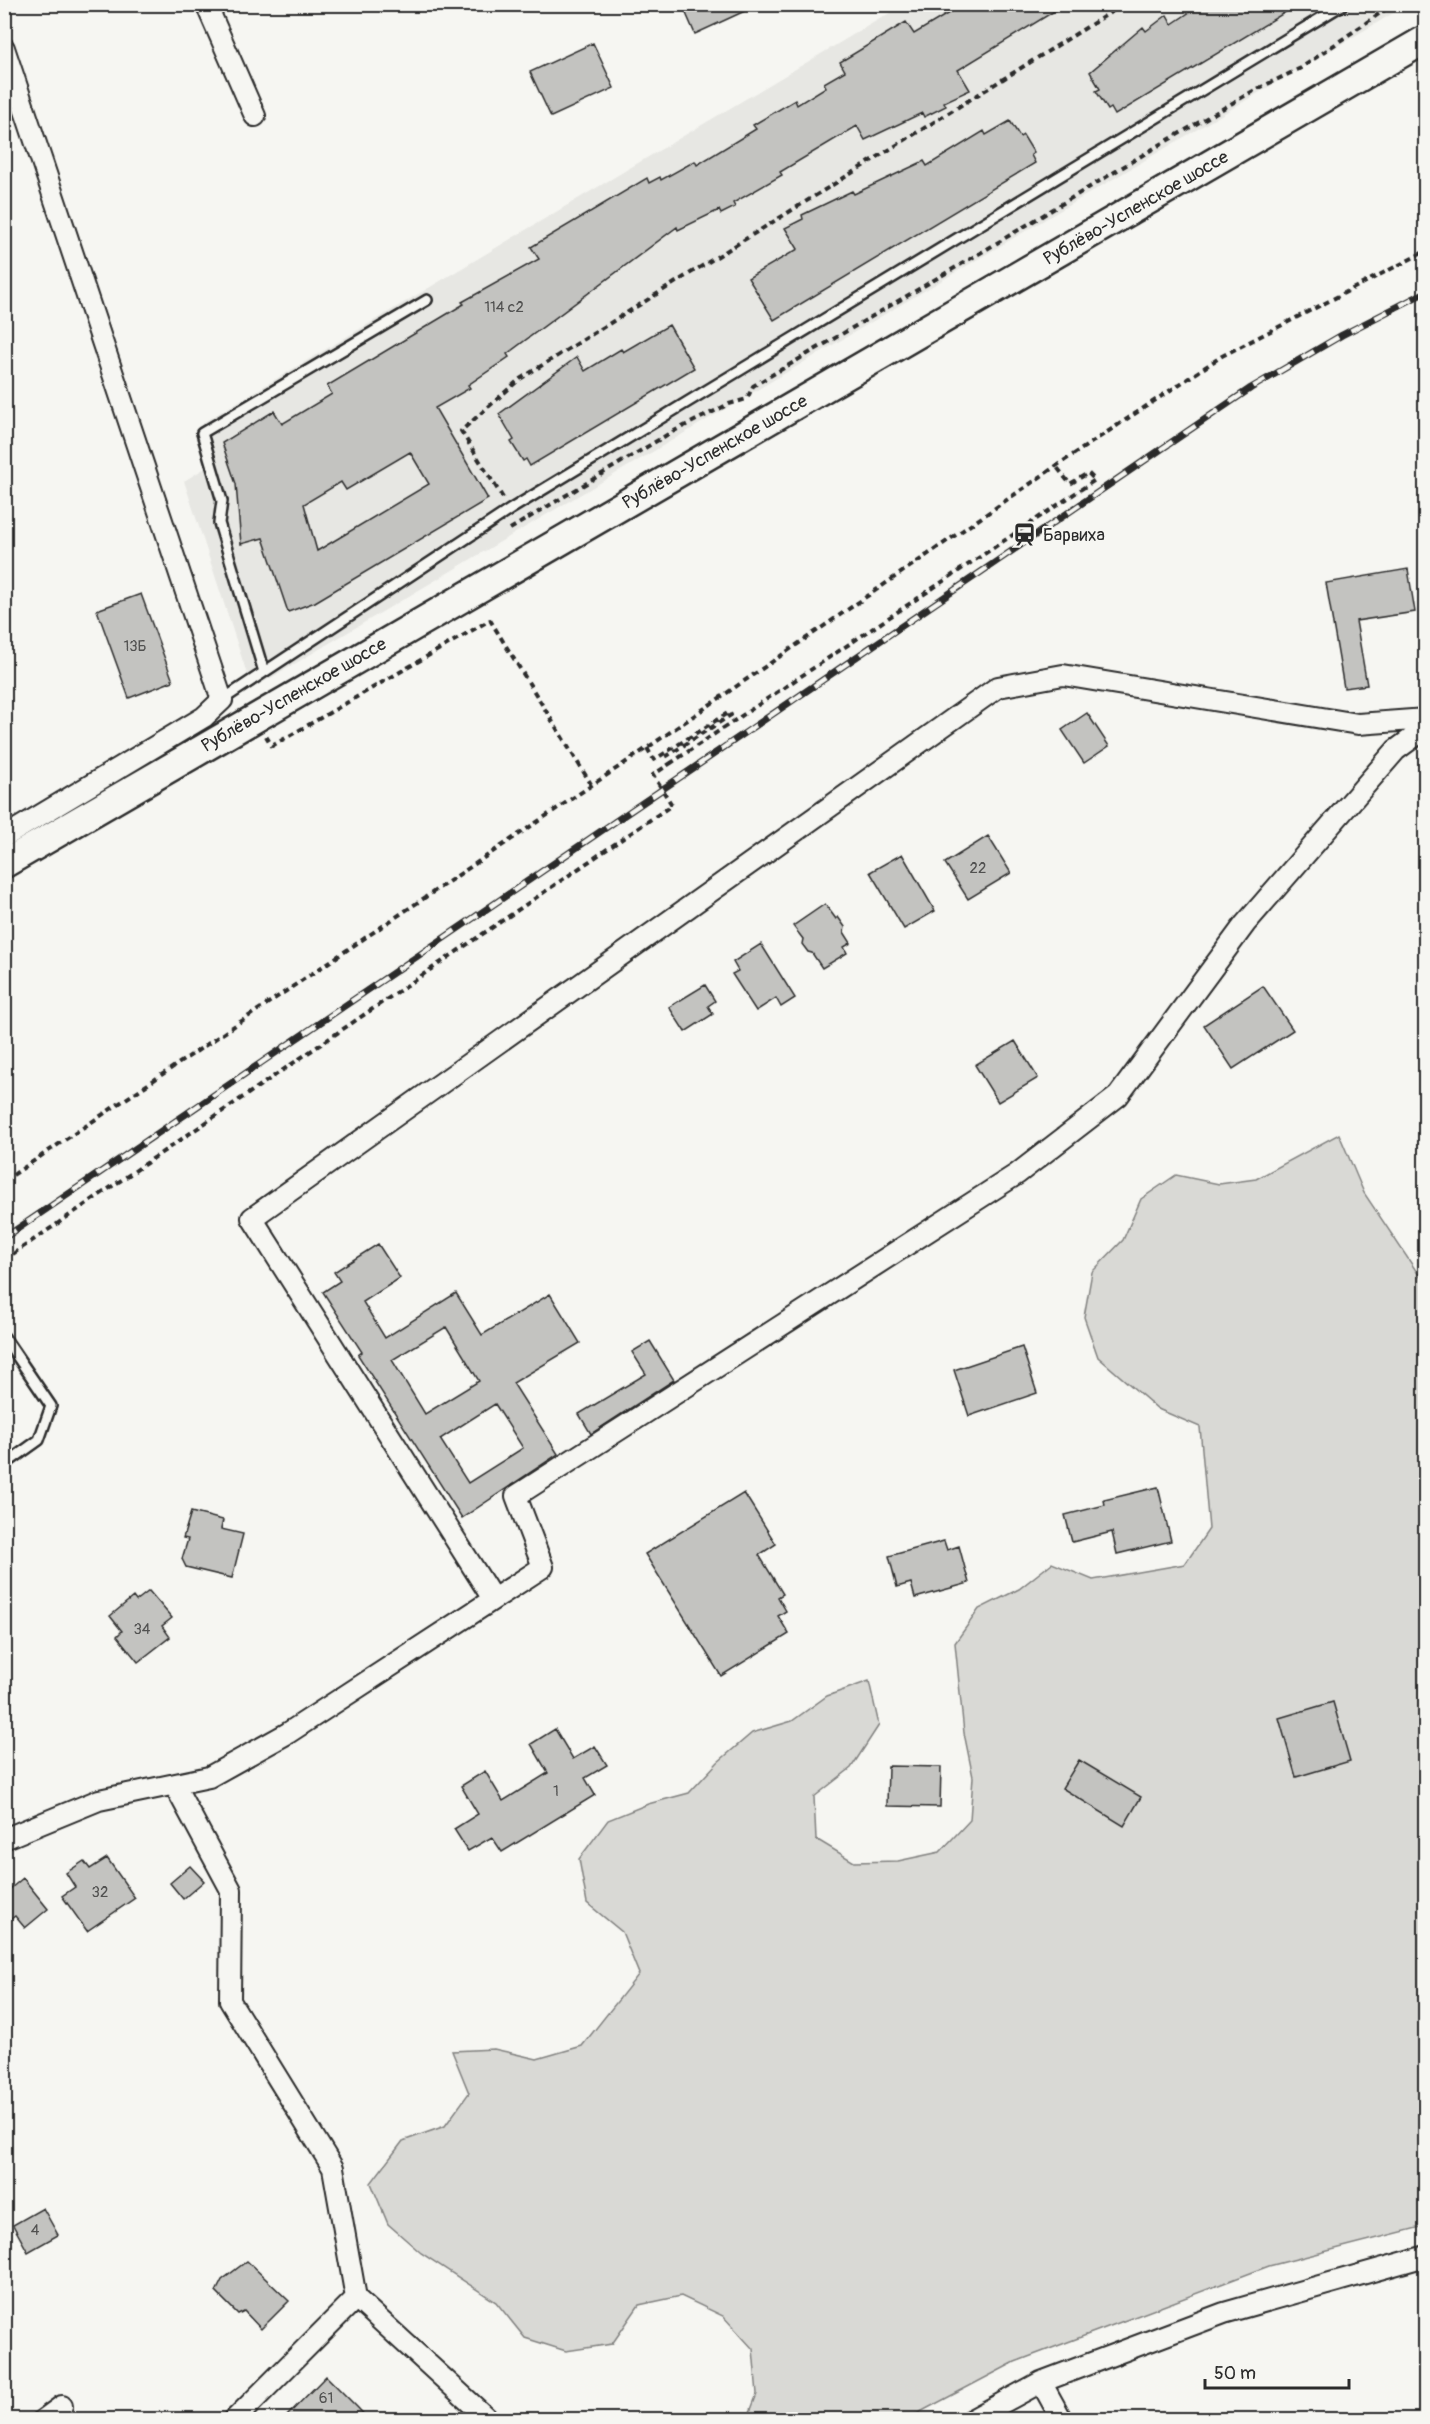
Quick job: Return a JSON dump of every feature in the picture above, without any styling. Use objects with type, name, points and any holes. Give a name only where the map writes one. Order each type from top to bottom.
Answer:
[{"type":"main road","name":"Рублёво-Успенское шоссе","points":[[4,864],[1425,39]]},
{"type":"street","points":[[206,4],[255,116]]},
{"type":"street","points":[[4,48],[222,700],[204,717],[4,837]]},
{"type":"street","points":[[493,1599],[252,1218],[998,687],[1063,675],[1358,724],[1425,719]]},
{"type":"street","points":[[4,1839],[99,1800],[175,1786],[209,1777],[288,1733],[543,1567],[516,1496],[1017,1174],[1118,1096],[1245,924],[1396,750],[1425,728]]},
{"type":"street","points":[[175,1786],[231,1890],[230,2001],[333,2168],[356,2298],[489,2420]]},
{"type":"street","points":[[971,2420],[1041,2382],[1224,2313],[1425,2256]]},
{"type":"street","points":[[234,2420],[356,2298]]},
{"type":"street","points":[[1041,2382],[1062,2420]]},
{"type":"street","points":[[43,2420],[62,2406]]},
{"type":"lane","points":[[222,700],[511,509],[1344,4]]},
{"type":"lane","points":[[264,672],[219,523],[222,501],[202,434],[427,300]]},
{"type":"lane","points":[[4,1337],[51,1406],[39,1440],[4,1466]]},
{"type":"path","points":[[511,509],[461,431],[520,379],[1124,4]]},
{"type":"path","points":[[501,534],[670,432],[729,404],[747,399],[753,386],[919,290],[1155,148],[1255,90],[1301,68],[1393,4]]},
{"type":"path","points":[[4,1181],[647,748],[1056,466],[1222,356],[1425,251]]},
{"type":"path","points":[[4,1260],[672,805],[653,775],[1095,480],[1088,473],[1070,484],[1056,466]]},
{"type":"path","points":[[262,727],[272,746],[490,620],[591,784]]},
{"type":"path","points":[[647,748],[654,759],[729,712],[731,716],[667,756],[671,763]]},
{"type":"shaded area","points":[[903,5],[1407,5],[252,689],[184,481],[215,462],[204,422]]},
{"type":"shaded area","points":[[1339,1134],[1364,1193],[1425,1284],[1425,2226],[1269,2266],[1015,2362],[907,2419],[747,2420],[757,2394],[753,2349],[723,2316],[681,2296],[639,2305],[612,2344],[566,2351],[525,2338],[496,2302],[421,2253],[388,2224],[371,2183],[403,2141],[445,2126],[469,2093],[452,2051],[494,2049],[537,2059],[582,2046],[639,1974],[622,1932],[587,1903],[579,1859],[608,1820],[648,1804],[689,1793],[718,1762],[752,1733],[792,1721],[827,1696],[869,1681],[879,1725],[851,1768],[814,1797],[816,1839],[854,1862],[898,1861],[940,1852],[970,1820],[973,1777],[964,1733],[955,1643],[979,1609],[1019,1589],[1052,1563],[1093,1580],[1185,1564],[1209,1529],[1200,1427],[1158,1409],[1098,1357],[1084,1317],[1092,1272],[1123,1240],[1141,1199],[1176,1175],[1219,1184],[1256,1179]]},
{"type":"building","points":[[682,4],[760,4],[695,34]]},
{"type":"building","points":[[964,4],[1066,4],[958,70],[970,90],[944,102],[946,106],[924,117],[922,113],[865,140],[857,126],[780,172],[782,175],[733,203],[735,207],[721,214],[719,210],[678,230],[677,227],[507,354],[509,357],[468,385],[470,388],[435,408],[488,499],[315,602],[288,612],[263,538],[241,544],[236,484],[222,443],[274,411],[282,424],[332,394],[327,386],[464,304],[462,302],[539,259],[531,247],[647,178],[649,183],[660,177],[661,180],[695,161],[697,165],[756,129],[753,125],[795,100],[797,105],[826,87],[824,83],[845,71],[840,62],[906,22],[914,34]],"holes":[[[410,452],[429,484],[317,551],[304,504],[341,482],[346,490]]]},
{"type":"building","points":[[1202,4],[1299,4],[1115,115],[1111,108],[1108,110],[1096,91],[1100,89],[1090,72],[1143,27],[1146,31],[1167,15],[1172,24]]},
{"type":"building","points":[[593,43],[614,88],[551,117],[530,72]]},
{"type":"building","points":[[1010,121],[1020,137],[1023,135],[1034,153],[1031,155],[1035,163],[774,320],[748,278],[798,249],[785,228],[803,219],[802,215],[852,191],[854,194],[924,161],[927,166],[984,131],[986,135]]},
{"type":"building","points":[[669,325],[694,368],[530,466],[526,459],[523,461],[511,442],[514,440],[499,414],[577,357],[585,371],[621,349],[623,352]]},
{"type":"building","points":[[1408,569],[1415,612],[1356,621],[1367,685],[1344,688],[1326,583]]},
{"type":"building","points":[[141,594],[173,681],[129,698],[97,610]]},
{"type":"building","points":[[1087,713],[1109,746],[1084,763],[1062,730]]},
{"type":"building","points":[[988,836],[1011,873],[968,899],[945,863]]},
{"type":"building","points":[[902,854],[935,911],[904,929],[870,872]]},
{"type":"building","points":[[825,904],[845,927],[844,932],[851,943],[844,947],[847,953],[822,968],[812,953],[808,952],[802,944],[803,939],[793,926]]},
{"type":"building","points":[[761,944],[795,998],[781,1007],[776,998],[756,1011],[732,974],[738,971],[733,962]]},
{"type":"building","points":[[705,985],[715,1001],[708,1006],[713,1014],[685,1032],[669,1007]]},
{"type":"building","points":[[1263,986],[1293,1030],[1233,1069],[1204,1025]]},
{"type":"building","points":[[1015,1041],[1038,1078],[998,1102],[975,1065]]},
{"type":"building","points":[[378,1244],[400,1278],[363,1302],[385,1338],[456,1293],[482,1335],[550,1294],[580,1343],[513,1383],[558,1454],[462,1518],[358,1355],[362,1352],[323,1292],[340,1281],[334,1272]],"holes":[[[446,1327],[479,1381],[425,1414],[392,1360]],[[495,1404],[523,1448],[468,1483],[440,1439]]]},
{"type":"building","points":[[650,1341],[674,1380],[591,1434],[579,1414],[646,1374],[632,1352]]},
{"type":"building","points":[[1022,1347],[1037,1393],[969,1416],[954,1370]]},
{"type":"building","points":[[1158,1487],[1171,1541],[1117,1554],[1112,1532],[1072,1542],[1065,1515],[1105,1505],[1104,1500]]},
{"type":"building","points":[[744,1493],[776,1544],[759,1555],[783,1594],[778,1597],[786,1611],[778,1616],[789,1634],[721,1676],[645,1554]]},
{"type":"building","points":[[191,1512],[223,1520],[221,1529],[243,1534],[232,1578],[186,1567],[182,1559],[188,1539],[183,1538]]},
{"type":"building","points":[[944,1541],[947,1550],[959,1546],[969,1583],[915,1598],[911,1583],[897,1587],[889,1556]]},
{"type":"building","points":[[149,1591],[172,1618],[162,1626],[170,1637],[138,1662],[117,1636],[122,1631],[110,1616],[133,1597],[136,1601]]},
{"type":"building","points":[[1333,1702],[1350,1761],[1296,1777],[1279,1718]]},
{"type":"building","points":[[555,1729],[573,1759],[595,1746],[607,1765],[585,1778],[595,1795],[502,1852],[492,1837],[468,1851],[454,1829],[478,1814],[461,1786],[485,1771],[503,1801],[548,1773],[531,1744]]},
{"type":"building","points":[[1079,1760],[1141,1797],[1124,1826],[1062,1788]]},
{"type":"building","points":[[888,1766],[941,1767],[940,1807],[887,1806]]},
{"type":"building","points":[[107,1858],[135,1898],[87,1931],[62,1896],[75,1887],[66,1873],[84,1861],[90,1869]]},
{"type":"building","points":[[190,1866],[204,1881],[183,1899],[170,1883]]},
{"type":"building","points":[[23,1878],[48,1909],[25,1928],[15,1916],[4,1924],[4,1894]]},
{"type":"building","points":[[43,2208],[58,2235],[28,2252],[13,2225]]},
{"type":"building","points":[[247,2261],[289,2301],[261,2329],[244,2311],[238,2314],[216,2292],[222,2280]]},
{"type":"building","points":[[326,2376],[369,2420],[283,2420]]},
{"type":"railway","points":[[4,1238],[1251,388],[1342,335],[1426,292]]},
{"type":"place","name":"Барвиха","points":[[1025,535]]}]
